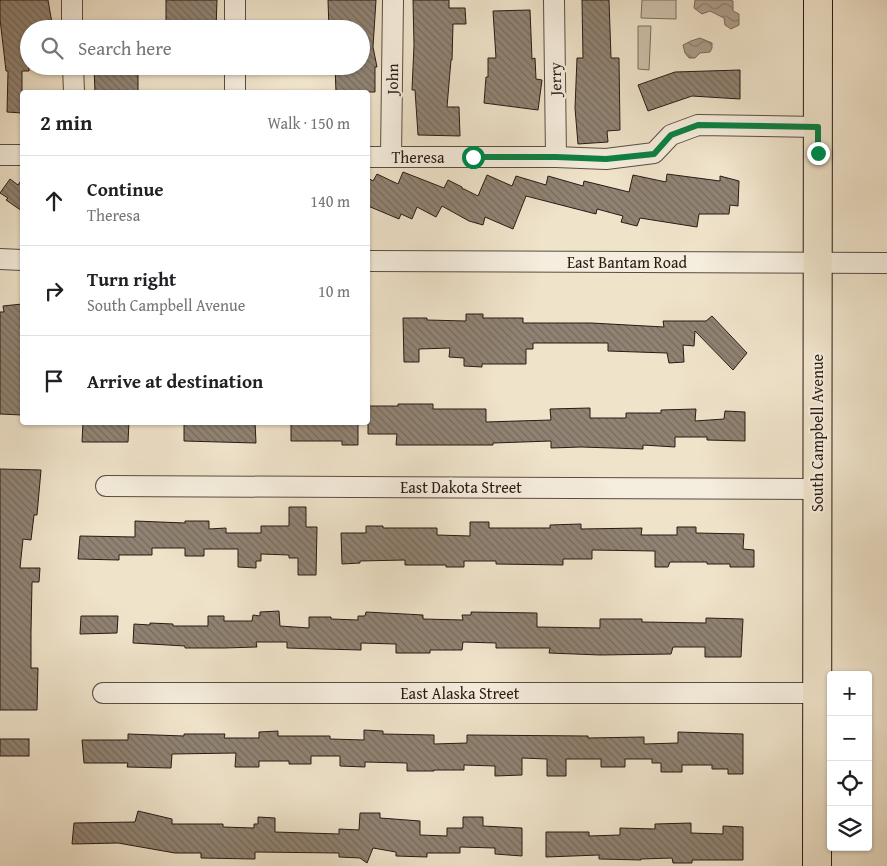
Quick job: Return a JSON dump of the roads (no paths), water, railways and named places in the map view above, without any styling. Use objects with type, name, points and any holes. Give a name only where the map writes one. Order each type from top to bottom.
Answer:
[{"type":"main road","name":"South Campbell Avenue","points":[[817,866],[818,0]]},
{"type":"street","points":[[72,0],[72,20]]},
{"type":"street","points":[[235,0],[235,20]]},
{"type":"street","name":"John","points":[[391,157],[393,0]]},
{"type":"street","name":"Jerry","points":[[554,0],[556,157]]},
{"type":"street","points":[[74,75],[74,90]]},
{"type":"street","points":[[235,75],[235,90]]},
{"type":"street","name":"Theresa","points":[[370,157],[556,157],[606,159],[654,154],[671,135],[698,125],[818,127]]},
{"type":"street","points":[[0,155],[20,155]]},
{"type":"street","points":[[0,259],[20,260]]},
{"type":"street","name":"East Bantam Road","points":[[370,261],[887,263]]},
{"type":"street","name":"East Dakota Street","points":[[106,486],[817,489]]},
{"type":"street","name":"East Alaska Street","points":[[103,693],[816,693]]},
{"type":"water","points":[[695,0],[733,1],[733,11],[739,14],[739,25],[731,29],[725,25],[724,18],[710,11],[702,14],[694,8]]},
{"type":"water","points":[[700,38],[712,43],[710,52],[700,53],[695,58],[689,58],[685,53],[683,45]]}]
